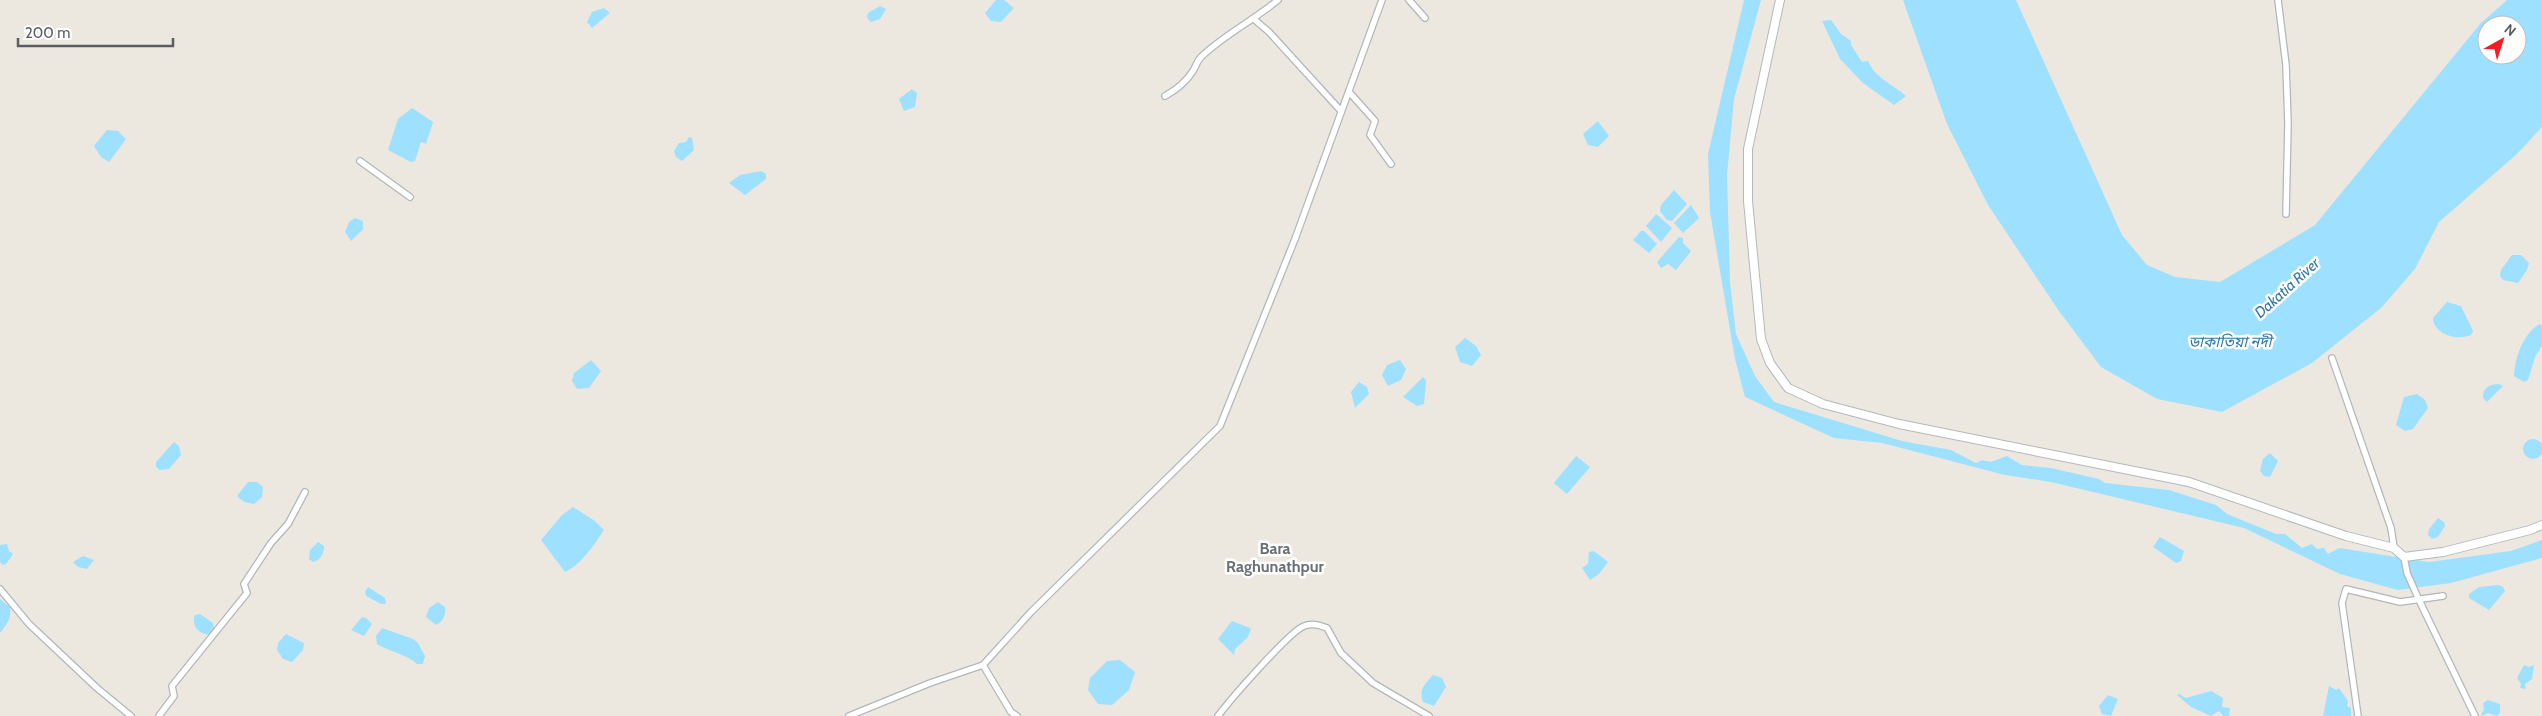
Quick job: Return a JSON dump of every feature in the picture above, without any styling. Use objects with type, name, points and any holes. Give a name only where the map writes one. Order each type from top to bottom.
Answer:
[{"type":"main road","points":[[1780,0],[1748,149],[1748,200],[1760,339],[1770,363],[1788,388],[1823,404],[1899,424],[2189,482],[2346,536],[2394,548],[2404,557],[2443,552],[2530,530],[2542,525]]},
{"type":"street","points":[[1164,96],[1180,86],[1194,70],[1199,59],[1255,20],[1278,0]]},
{"type":"street","points":[[849,716],[930,683],[983,665],[1031,612],[1220,426],[1295,239],[1341,111],[1350,93],[1382,0]]},
{"type":"street","points":[[1409,0],[1425,18]]},
{"type":"street","points":[[2278,0],[2286,65],[2288,123],[2286,214]]},
{"type":"street","points":[[1255,20],[1269,32],[1341,111]]},
{"type":"street","points":[[1350,93],[1375,121],[1370,135],[1391,164]]},
{"type":"street","points":[[360,161],[410,197]]},
{"type":"street","points":[[2332,358],[2391,528],[2394,548]]},
{"type":"street","points":[[159,716],[174,696],[172,686],[248,592],[244,584],[271,543],[288,524],[305,492]]},
{"type":"street","points":[[2404,557],[2407,573],[2419,600],[2475,716]]},
{"type":"street","points":[[0,589],[36,630],[97,688],[131,716]]},
{"type":"street","points":[[2358,716],[2342,603],[2346,590],[2400,602],[2443,596]]},
{"type":"street","points":[[1218,716],[1283,645],[1304,626],[1318,625],[1327,628],[1341,653],[1373,683],[1429,716]]},
{"type":"street","points":[[983,665],[1011,712],[1017,716]]},
{"type":"water","points":[[996,0],[1004,0],[1014,8],[1001,22],[991,21],[985,13]]},
{"type":"water","points":[[1744,0],[1761,0],[1734,99],[1727,175],[1730,282],[1736,334],[1755,376],[1774,402],[1902,441],[1951,450],[1976,463],[1982,460],[1991,462],[2007,456],[2022,465],[2051,468],[2099,479],[2105,483],[2169,490],[2216,505],[2227,514],[2276,534],[2285,534],[2302,548],[2312,544],[2317,549],[2324,548],[2328,554],[2339,548],[2429,562],[2511,551],[2542,540],[2542,558],[2451,583],[2398,590],[2340,574],[2244,528],[2051,482],[2005,475],[1882,443],[1834,438],[1745,397],[1735,359],[1710,212],[1708,154]]},
{"type":"water","points":[[1903,0],[2016,0],[2122,235],[2147,265],[2175,277],[2220,282],[2315,225],[2477,28],[2477,65],[2527,65],[2527,15],[2490,15],[2507,0],[2542,0],[2542,127],[2517,154],[2439,222],[2415,269],[2381,308],[2312,363],[2222,412],[2157,399],[2101,367],[2059,311],[1988,205],[1947,124]]},
{"type":"water","points":[[880,6],[886,9],[880,19],[871,22],[867,18],[868,13]]},
{"type":"water","points":[[604,8],[610,13],[592,28],[587,22],[592,12]]},
{"type":"water","points":[[1831,20],[1841,34],[1851,41],[1851,45],[1862,62],[1868,61],[1879,76],[1906,96],[1894,105],[1863,83],[1840,59],[1822,21]]},
{"type":"water","points":[[912,89],[917,93],[915,107],[904,111],[899,99]]},
{"type":"water","points":[[412,108],[433,122],[426,144],[421,142],[415,161],[411,162],[388,150],[398,119]]},
{"type":"water","points":[[1598,121],[1609,136],[1598,147],[1588,145],[1583,134]]},
{"type":"water","points":[[107,130],[118,131],[126,139],[109,162],[101,157],[94,146]]},
{"type":"water","points":[[689,137],[692,138],[694,150],[682,161],[676,157],[674,151],[679,143],[686,142]]},
{"type":"water","points":[[761,171],[766,174],[766,179],[745,195],[729,183],[740,175]]},
{"type":"water","points":[[1674,190],[1687,204],[1672,221],[1667,220],[1660,211],[1661,205]]},
{"type":"water","points":[[1691,205],[1699,218],[1683,233],[1674,223]]},
{"type":"water","points":[[1656,214],[1672,228],[1661,242],[1646,226]]},
{"type":"water","points":[[355,218],[363,221],[363,229],[351,241],[345,232],[349,222]]},
{"type":"water","points":[[1641,231],[1644,231],[1657,244],[1649,253],[1633,240]]},
{"type":"water","points":[[1679,237],[1683,238],[1683,243],[1691,251],[1676,270],[1668,264],[1661,268],[1657,262]]},
{"type":"water","points":[[2512,255],[2521,255],[2529,263],[2527,270],[2518,283],[2503,280],[2500,276],[2501,270]]},
{"type":"water","points":[[2447,302],[2461,306],[2473,331],[2471,335],[2453,337],[2437,329],[2433,318]]},
{"type":"water","points":[[2540,324],[2542,326],[2542,346],[2535,357],[2528,380],[2524,382],[2514,376],[2516,362],[2521,347],[2529,333]]},
{"type":"water","points":[[1465,338],[1476,346],[1481,355],[1472,366],[1460,362],[1455,347]]},
{"type":"water","points":[[591,360],[601,371],[589,388],[577,389],[572,381],[574,373]]},
{"type":"water","points":[[1400,360],[1406,369],[1401,380],[1388,386],[1382,375],[1387,365]]},
{"type":"water","points":[[1423,377],[1426,380],[1424,404],[1417,406],[1403,397]]},
{"type":"water","points":[[1359,382],[1367,387],[1369,394],[1355,408],[1351,392]]},
{"type":"water","points":[[2499,384],[2503,386],[2487,402],[2483,398],[2485,389]]},
{"type":"water","points":[[2417,394],[2425,400],[2428,408],[2413,429],[2405,431],[2396,425],[2404,397]]},
{"type":"water","points":[[2533,439],[2540,442],[2543,449],[2540,456],[2533,459],[2526,456],[2523,449],[2526,442]]},
{"type":"water","points":[[174,442],[179,446],[181,455],[169,469],[160,470],[156,467],[156,462]]},
{"type":"water","points":[[2270,453],[2278,461],[2270,477],[2264,476],[2260,471],[2263,459]]},
{"type":"water","points":[[1576,456],[1590,467],[1567,494],[1554,483]]},
{"type":"water","points":[[248,482],[257,482],[263,487],[262,497],[254,504],[244,502],[237,496]]},
{"type":"water","points":[[573,507],[595,521],[604,530],[582,560],[565,572],[541,540],[562,515]]},
{"type":"water","points":[[2438,518],[2444,522],[2445,526],[2438,537],[2432,539],[2428,535],[2429,529]]},
{"type":"water","points":[[2160,537],[2184,551],[2181,561],[2176,563],[2153,547]]},
{"type":"water","points":[[318,542],[324,546],[322,556],[313,562],[309,559],[310,550]]},
{"type":"water","points":[[7,544],[9,551],[13,554],[6,564],[3,565],[0,562],[0,545]]},
{"type":"water","points":[[1594,551],[1608,562],[1599,574],[1590,580],[1582,568],[1588,564],[1589,552]]},
{"type":"water","points":[[83,556],[94,560],[87,569],[78,567],[73,562]]},
{"type":"water","points":[[2498,585],[2503,587],[2505,591],[2489,610],[2469,598],[2469,594],[2479,587]]},
{"type":"water","points":[[368,587],[385,598],[386,604],[381,604],[366,596],[365,592]]},
{"type":"water","points":[[0,599],[10,607],[10,614],[5,627],[0,633]]},
{"type":"water","points":[[438,602],[445,607],[445,612],[444,618],[436,625],[426,617],[429,608]]},
{"type":"water","points":[[200,614],[213,623],[214,630],[210,635],[199,631],[195,626],[195,615]]},
{"type":"water","points":[[362,617],[372,624],[364,636],[351,630]]},
{"type":"water","points":[[1232,621],[1251,630],[1247,638],[1235,649],[1234,655],[1218,639]]},
{"type":"water","points":[[382,628],[413,639],[418,643],[425,656],[423,664],[417,664],[377,644],[376,636]]},
{"type":"water","points":[[286,634],[304,643],[303,650],[292,662],[283,659],[277,650],[278,643]]},
{"type":"water","points":[[1120,660],[1135,672],[1129,690],[1112,705],[1098,704],[1088,690],[1090,678],[1107,661]]},
{"type":"water","points":[[2524,665],[2529,667],[2534,665],[2532,679],[2525,684],[2526,689],[2520,688],[2521,684],[2517,678]]},
{"type":"water","points":[[1433,675],[1442,678],[1446,687],[1434,706],[1423,702],[1422,694],[1422,690]]},
{"type":"water","points":[[2329,686],[2336,690],[2339,688],[2348,701],[2347,706],[2351,708],[2351,716],[2323,716]]},
{"type":"water","points":[[2211,691],[2223,698],[2222,707],[2230,708],[2229,716],[2223,716],[2219,711],[2211,716],[2191,707],[2177,695],[2179,694],[2186,698]]},
{"type":"water","points":[[2108,695],[2118,699],[2111,716],[2102,714],[2099,706]]},
{"type":"water","points":[[2488,700],[2500,704],[2500,712],[2497,716],[2488,713],[2482,716],[2481,714],[2484,710],[2483,703]]},
{"type":"district","name":"Bara Raghunathpur","points":[[1275,557]]},
{"type":"water label","name":"Dakatia River","points":[[2287,288]]},
{"type":"water label","name":"ডাকাতিয়া নদী","points":[[2230,342]]}]
